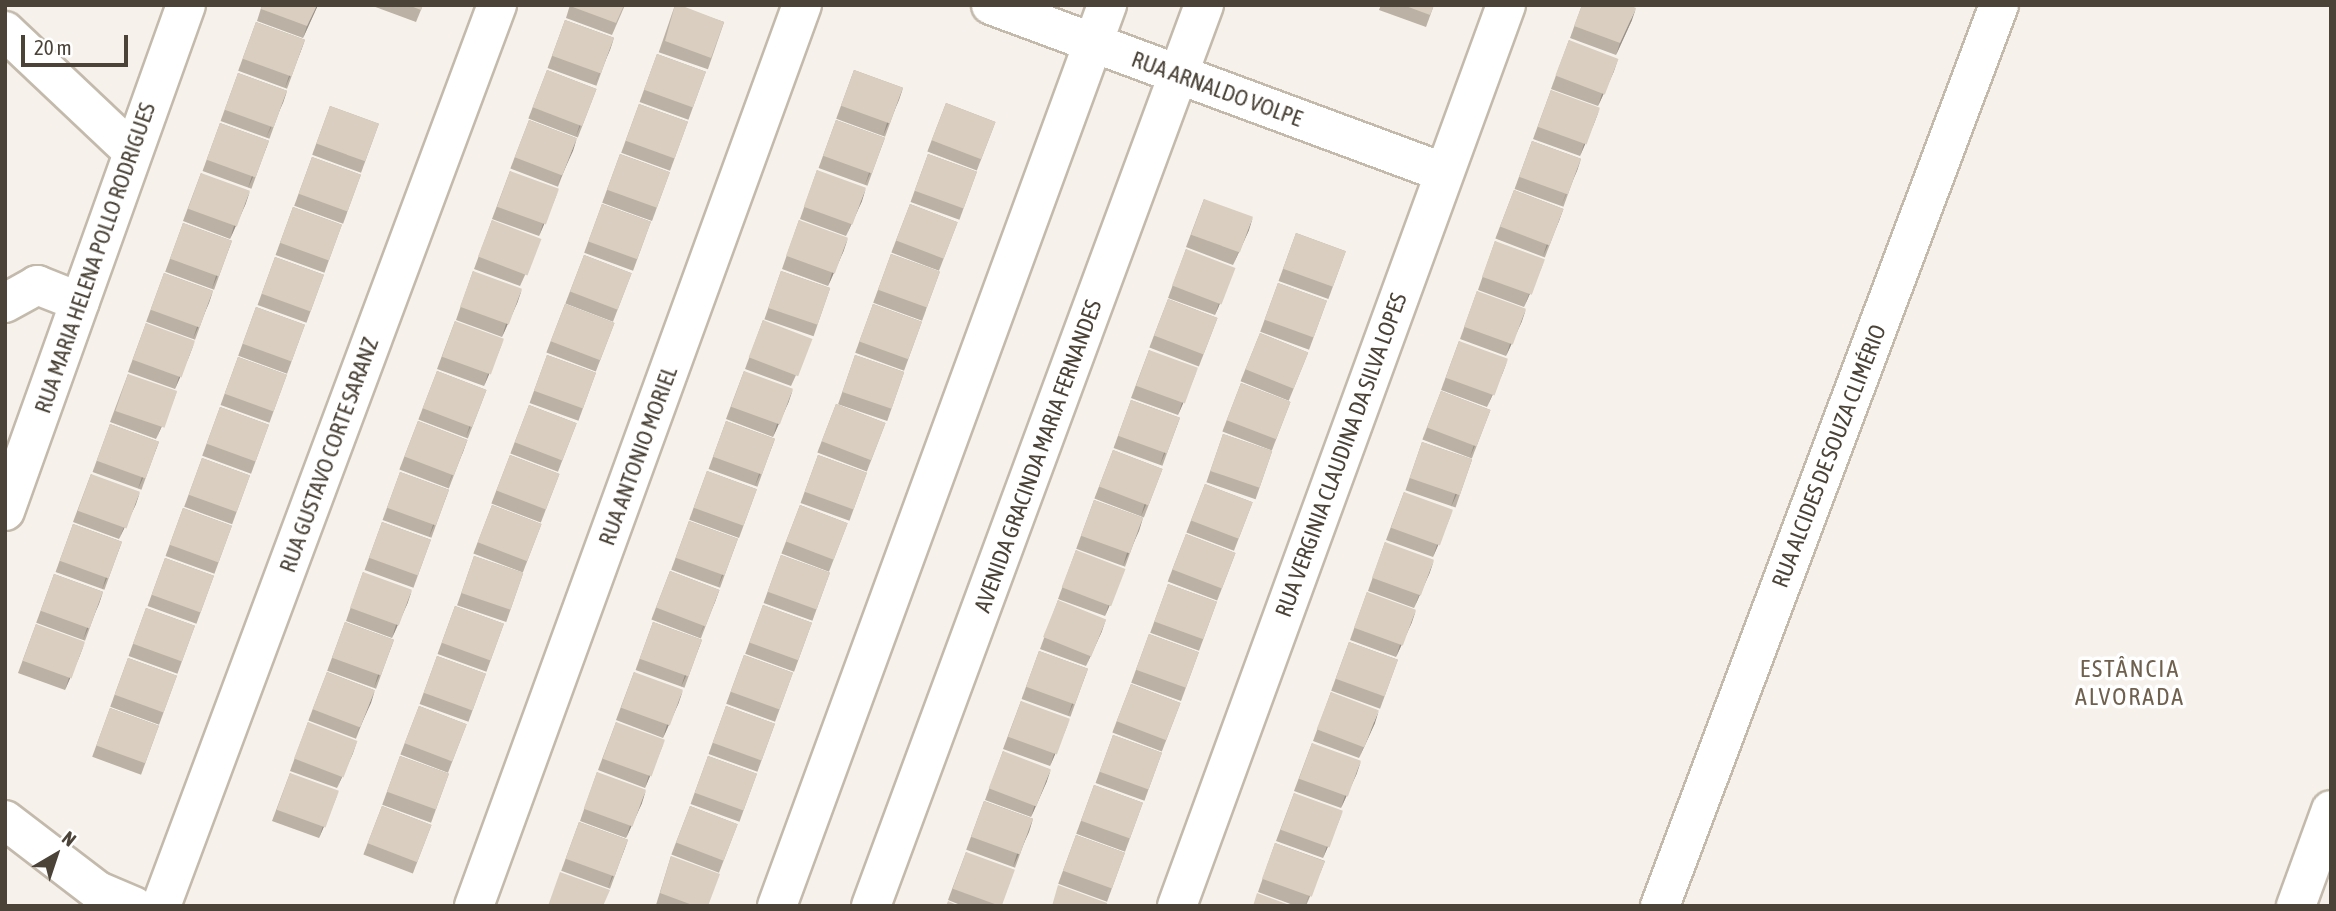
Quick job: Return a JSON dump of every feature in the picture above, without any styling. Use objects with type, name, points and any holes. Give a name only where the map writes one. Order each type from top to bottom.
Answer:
[{"type":"street","name":"RUA MARIA HELENA POLLO RODRIGUES","points":[[5,511],[186,5]]},
{"type":"street","name":"RUA GUSTAVO CORTE SARANZ","points":[[161,906],[497,5]]},
{"type":"street","name":"RUA ANTONIO MORIEL","points":[[474,906],[802,5]]},
{"type":"street","name":"RUA ARNALDO VOLPE","points":[[991,5],[1444,173]]},
{"type":"street","points":[[777,906],[1107,5]]},
{"type":"street","name":"AVENIDA GRACINDA MARIA FERNANDES","points":[[871,906],[1204,5]]},
{"type":"street","name":"RUA VERGINIA CLAUDINA DA SILVA LOPES","points":[[1177,906],[1506,5]]},
{"type":"street","name":"RUA ALCIDES DE SOUZA CLIMÉRIO","points":[[1660,906],[1998,5]]},
{"type":"street","points":[[5,31],[132,151]]},
{"type":"street","points":[[5,303],[37,285],[80,302]]},
{"type":"street","points":[[2295,906],[2331,810]]},
{"type":"street","points":[[5,821],[98,891],[134,906]]},
{"type":"building","points":[[262,5],[317,5],[307,26],[261,9]]},
{"type":"building","points":[[408,5],[423,5],[421,10]]},
{"type":"building","points":[[570,5],[624,5],[616,23]]},
{"type":"building","points":[[675,5],[724,22],[711,58],[665,41]]},
{"type":"building","points":[[1403,5],[1434,5],[1430,15]]},
{"type":"building","points":[[1582,5],[1629,5],[1636,8],[1620,43],[1574,26]]},
{"type":"building","points":[[565,20],[614,38],[601,73],[552,56]]},
{"type":"building","points":[[256,22],[305,40],[292,76],[243,59]]},
{"type":"building","points":[[1569,40],[1618,59],[1605,94],[1555,75]]},
{"type":"building","points":[[657,54],[706,72],[693,107],[644,90]]},
{"type":"building","points":[[547,70],[596,89],[582,126],[533,107]]},
{"type":"building","points":[[854,70],[903,88],[890,123],[841,106]]},
{"type":"building","points":[[238,73],[287,91],[274,127],[225,110]]},
{"type":"building","points":[[1551,90],[1600,108],[1587,144],[1538,127]]},
{"type":"building","points":[[946,103],[995,122],[981,159],[932,140]]},
{"type":"building","points":[[639,104],[688,122],[675,158],[626,141]]},
{"type":"building","points":[[330,106],[379,124],[365,161],[316,144]]},
{"type":"building","points":[[529,120],[577,138],[562,176],[515,157]]},
{"type":"building","points":[[836,120],[885,138],[872,173],[823,156]]},
{"type":"building","points":[[220,123],[269,141],[256,177],[207,160]]},
{"type":"building","points":[[1532,141],[1581,159],[1568,194],[1519,177]]},
{"type":"building","points":[[620,154],[670,172],[657,208],[607,190]]},
{"type":"building","points":[[928,154],[977,172],[964,208],[915,191]]},
{"type":"building","points":[[312,157],[361,175],[348,211],[299,194]]},
{"type":"building","points":[[817,170],[866,188],[853,224],[804,207]]},
{"type":"building","points":[[510,171],[559,189],[546,224],[497,207]]},
{"type":"building","points":[[201,173],[250,191],[237,226],[188,209]]},
{"type":"building","points":[[1514,190],[1563,209],[1550,245],[1500,226]]},
{"type":"building","points":[[1204,199],[1253,217],[1240,252],[1191,235]]},
{"type":"building","points":[[602,204],[651,222],[637,259],[588,242]]},
{"type":"building","points":[[910,204],[958,222],[944,259],[896,240]]},
{"type":"building","points":[[293,207],[342,225],[329,260],[280,243]]},
{"type":"building","points":[[492,220],[541,239],[528,275],[478,256]]},
{"type":"building","points":[[799,220],[848,238],[835,273],[786,256]]},
{"type":"building","points":[[183,223],[232,241],[219,276],[170,259]]},
{"type":"building","points":[[1296,233],[1346,251],[1333,287],[1283,269]]},
{"type":"building","points":[[1495,241],[1545,259],[1532,295],[1482,277]]},
{"type":"building","points":[[1186,249],[1235,268],[1222,304],[1172,285]]},
{"type":"building","points":[[891,254],[940,272],[927,307],[878,290]]},
{"type":"building","points":[[584,255],[632,273],[618,310],[570,291]]},
{"type":"building","points":[[275,257],[324,275],[311,311],[262,294]]},
{"type":"building","points":[[473,271],[522,289],[509,324],[460,307]]},
{"type":"building","points":[[781,271],[830,288],[817,325],[768,308]]},
{"type":"building","points":[[164,273],[213,291],[200,327],[151,310]]},
{"type":"building","points":[[1278,283],[1327,301],[1314,337],[1265,320]]},
{"type":"building","points":[[1477,291],[1526,309],[1513,344],[1464,327]]},
{"type":"building","points":[[1168,299],[1217,318],[1204,354],[1154,335]]},
{"type":"building","points":[[565,304],[614,323],[600,360],[551,341]]},
{"type":"building","points":[[873,304],[922,322],[908,359],[859,342]]},
{"type":"building","points":[[256,307],[305,325],[292,361],[243,344]]},
{"type":"building","points":[[763,320],[812,339],[798,376],[749,357]]},
{"type":"building","points":[[455,321],[504,339],[491,374],[442,357]]},
{"type":"building","points":[[146,323],[195,341],[182,377],[133,360]]},
{"type":"building","points":[[1260,333],[1308,352],[1294,389],[1245,369]]},
{"type":"building","points":[[1459,341],[1508,359],[1495,395],[1446,378]]},
{"type":"building","points":[[1149,350],[1198,368],[1185,403],[1136,386]]},
{"type":"building","points":[[547,355],[596,373],[583,408],[534,391]]},
{"type":"building","points":[[855,355],[904,372],[891,409],[842,392]]},
{"type":"building","points":[[238,357],[287,375],[274,411],[225,394]]},
{"type":"building","points":[[437,371],[486,390],[472,427],[423,408]]},
{"type":"building","points":[[744,371],[793,389],[780,424],[731,407]]},
{"type":"building","points":[[128,374],[177,391],[164,428],[115,411]]},
{"type":"building","points":[[1241,383],[1290,402],[1276,439],[1227,420]]},
{"type":"building","points":[[1441,391],[1490,410],[1477,446],[1427,427]]},
{"type":"building","points":[[1131,400],[1180,418],[1167,453],[1118,436]]},
{"type":"building","points":[[836,404],[885,423],[871,460],[822,441]]},
{"type":"building","points":[[529,405],[577,423],[562,461],[515,442]]},
{"type":"building","points":[[220,407],[269,425],[256,461],[207,444]]},
{"type":"building","points":[[418,421],[467,440],[454,475],[404,456]]},
{"type":"building","points":[[726,421],[775,439],[762,474],[713,457]]},
{"type":"building","points":[[110,424],[159,442],[146,478],[97,461]]},
{"type":"building","points":[[1223,434],[1272,451],[1259,488],[1210,471]]},
{"type":"building","points":[[1422,442],[1472,459],[1460,495],[1410,478]]},
{"type":"building","points":[[1113,450],[1162,469],[1149,505],[1099,486]]},
{"type":"building","points":[[510,455],[559,474],[546,509],[496,490]]},
{"type":"building","points":[[818,455],[867,473],[854,509],[805,492]]},
{"type":"building","points":[[202,458],[250,475],[237,512],[189,495]]},
{"type":"building","points":[[707,471],[757,489],[743,526],[694,508]]},
{"type":"building","points":[[400,472],[449,490],[436,525],[387,508]]},
{"type":"building","points":[[91,474],[140,492],[127,528],[78,511]]},
{"type":"building","points":[[1205,484],[1253,502],[1239,539],[1191,520]]},
{"type":"building","points":[[1404,492],[1453,510],[1440,545],[1391,528]]},
{"type":"building","points":[[1094,500],[1143,518],[1130,553],[1081,536]]},
{"type":"building","points":[[492,505],[541,524],[527,561],[478,542]]},
{"type":"building","points":[[800,505],[848,523],[834,560],[786,541]]},
{"type":"building","points":[[183,508],[232,526],[219,562],[170,545]]},
{"type":"building","points":[[689,521],[738,539],[725,575],[676,558]]},
{"type":"building","points":[[382,522],[431,540],[418,575],[369,558]]},
{"type":"building","points":[[73,524],[122,542],[109,578],[60,561]]},
{"type":"building","points":[[1186,534],[1235,553],[1222,588],[1172,569]]},
{"type":"building","points":[[1385,542],[1434,560],[1421,595],[1372,578]]},
{"type":"building","points":[[1076,550],[1125,569],[1111,606],[1062,587]]},
{"type":"building","points":[[781,555],[830,573],[817,609],[768,592]]},
{"type":"building","points":[[474,556],[523,573],[510,610],[461,593]]},
{"type":"building","points":[[165,558],[214,576],[201,612],[152,595]]},
{"type":"building","points":[[670,571],[719,590],[706,626],[656,607]]},
{"type":"building","points":[[363,572],[412,590],[399,625],[350,608]]},
{"type":"building","points":[[54,574],[103,592],[90,628],[41,611]]},
{"type":"building","points":[[1168,584],[1217,602],[1203,639],[1154,622]]},
{"type":"building","points":[[1367,592],[1416,610],[1403,645],[1354,628]]},
{"type":"building","points":[[1058,600],[1106,619],[1091,657],[1043,637]]},
{"type":"building","points":[[763,605],[812,623],[798,660],[749,643]]},
{"type":"building","points":[[455,606],[504,624],[491,660],[442,643]]},
{"type":"building","points":[[146,608],[195,626],[182,661],[133,644]]},
{"type":"building","points":[[345,622],[394,640],[381,675],[332,658]]},
{"type":"building","points":[[653,622],[702,640],[689,676],[640,659]]},
{"type":"building","points":[[36,624],[85,642],[72,678],[23,661]]},
{"type":"building","points":[[1149,634],[1199,652],[1186,688],[1136,670]]},
{"type":"building","points":[[1349,642],[1398,660],[1385,696],[1336,679]]},
{"type":"building","points":[[1039,651],[1088,669],[1075,704],[1026,687]]},
{"type":"building","points":[[744,655],[793,673],[780,709],[731,692]]},
{"type":"building","points":[[437,656],[486,674],[473,710],[424,693]]},
{"type":"building","points":[[128,658],[177,676],[164,712],[115,695]]},
{"type":"building","points":[[327,672],[375,690],[360,728],[313,709]]},
{"type":"building","points":[[634,672],[683,690],[670,725],[621,708]]},
{"type":"building","points":[[1131,684],[1180,703],[1166,740],[1117,721]]},
{"type":"building","points":[[1331,692],[1379,710],[1364,748],[1317,729]]},
{"type":"building","points":[[1021,701],[1070,719],[1057,754],[1008,737]]},
{"type":"building","points":[[419,706],[467,724],[452,762],[405,743]]},
{"type":"building","points":[[726,706],[775,724],[762,760],[713,743]]},
{"type":"building","points":[[110,708],[159,726],[145,763],[96,746]]},
{"type":"building","points":[[308,722],[357,741],[344,777],[294,758]]},
{"type":"building","points":[[616,722],[665,740],[652,776],[603,759]]},
{"type":"building","points":[[1113,735],[1162,753],[1149,789],[1100,772]]},
{"type":"building","points":[[1312,743],[1361,761],[1348,796],[1299,779]]},
{"type":"building","points":[[1003,751],[1051,769],[1036,807],[989,788]]},
{"type":"building","points":[[400,756],[449,774],[436,809],[387,792]]},
{"type":"building","points":[[708,756],[757,774],[744,810],[695,793]]},
{"type":"building","points":[[597,772],[646,790],[633,826],[584,809]]},
{"type":"building","points":[[290,773],[339,791],[326,827],[277,810]]},
{"type":"building","points":[[1094,785],[1143,803],[1130,838],[1081,821]]},
{"type":"building","points":[[1294,793],[1343,811],[1330,847],[1281,830]]},
{"type":"building","points":[[984,801],[1033,819],[1020,854],[971,837]]},
{"type":"building","points":[[382,806],[431,825],[417,862],[368,843]]},
{"type":"building","points":[[690,806],[738,824],[724,861],[676,842]]},
{"type":"building","points":[[579,822],[628,840],[615,876],[566,859]]},
{"type":"building","points":[[1076,835],[1125,853],[1112,888],[1063,871]]},
{"type":"building","points":[[1275,843],[1325,861],[1312,897],[1262,879]]},
{"type":"building","points":[[966,852],[1015,870],[1002,906],[953,889]]},
{"type":"building","points":[[671,856],[720,874],[708,906],[695,906],[660,893]]},
{"type":"building","points":[[560,872],[610,890],[603,906],[548,906]]},
{"type":"building","points":[[1058,885],[1107,903],[1106,906],[1052,906]]},
{"type":"building","points":[[1257,893],[1292,906],[1253,906]]},
{"type":"building","points":[[948,901],[959,906],[946,906]]},
{"type":"district","name":"ESTÂNCIA ALVORADA","points":[[2130,683]]}]
